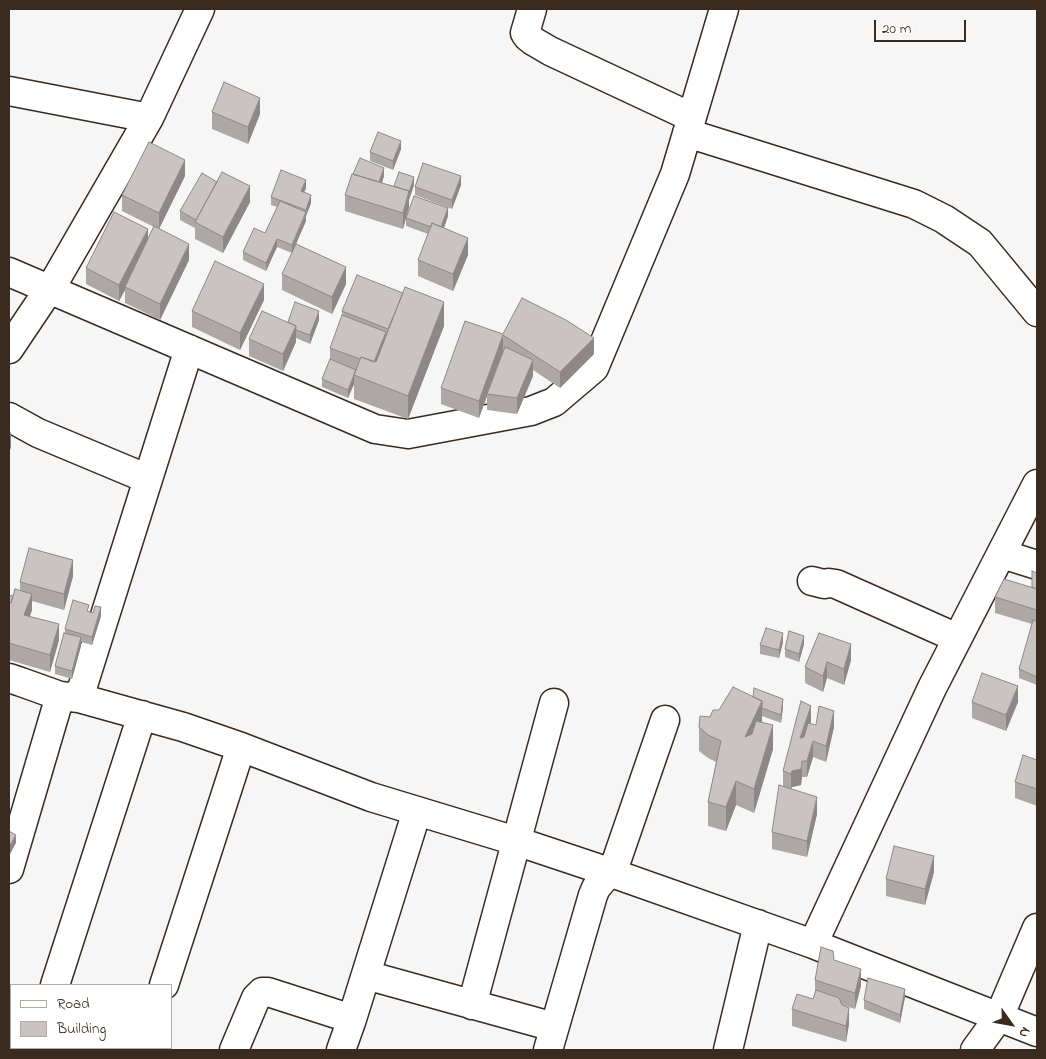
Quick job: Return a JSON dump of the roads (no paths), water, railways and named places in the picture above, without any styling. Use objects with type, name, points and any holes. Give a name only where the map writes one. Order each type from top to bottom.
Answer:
[{"type":"street","points":[[9,349],[56,279],[149,118],[200,9]]},
{"type":"street","points":[[532,9],[525,33],[528,37],[550,51],[689,125],[914,204],[944,219],[980,243],[1037,312]]},
{"type":"street","points":[[9,272],[375,429],[408,434],[531,411],[554,402],[594,368],[674,174],[724,9]]},
{"type":"street","points":[[9,91],[149,118]]},
{"type":"street","points":[[9,869],[148,478],[189,349]]},
{"type":"street","points":[[9,417],[38,433],[148,478]]},
{"type":"street","points":[[813,944],[932,688],[1037,484]]},
{"type":"street","points":[[1002,554],[1037,564]]},
{"type":"street","points":[[812,581],[836,584],[957,638]]},
{"type":"street","points":[[9,678],[70,697],[183,727],[372,797],[609,872],[813,944],[1037,1032]]},
{"type":"street","points":[[472,1005],[554,702]]},
{"type":"street","points":[[55,984],[142,715]]},
{"type":"street","points":[[366,975],[472,1005],[551,1039],[592,895],[615,864],[620,854],[665,720]]},
{"type":"street","points":[[164,984],[241,747]]},
{"type":"street","points":[[342,1050],[417,811]]},
{"type":"street","points":[[728,1050],[758,924]]},
{"type":"street","points":[[975,1050],[999,1017],[1037,928]]},
{"type":"street","points":[[234,1050],[256,998],[262,992],[268,992],[352,1019]]}]
